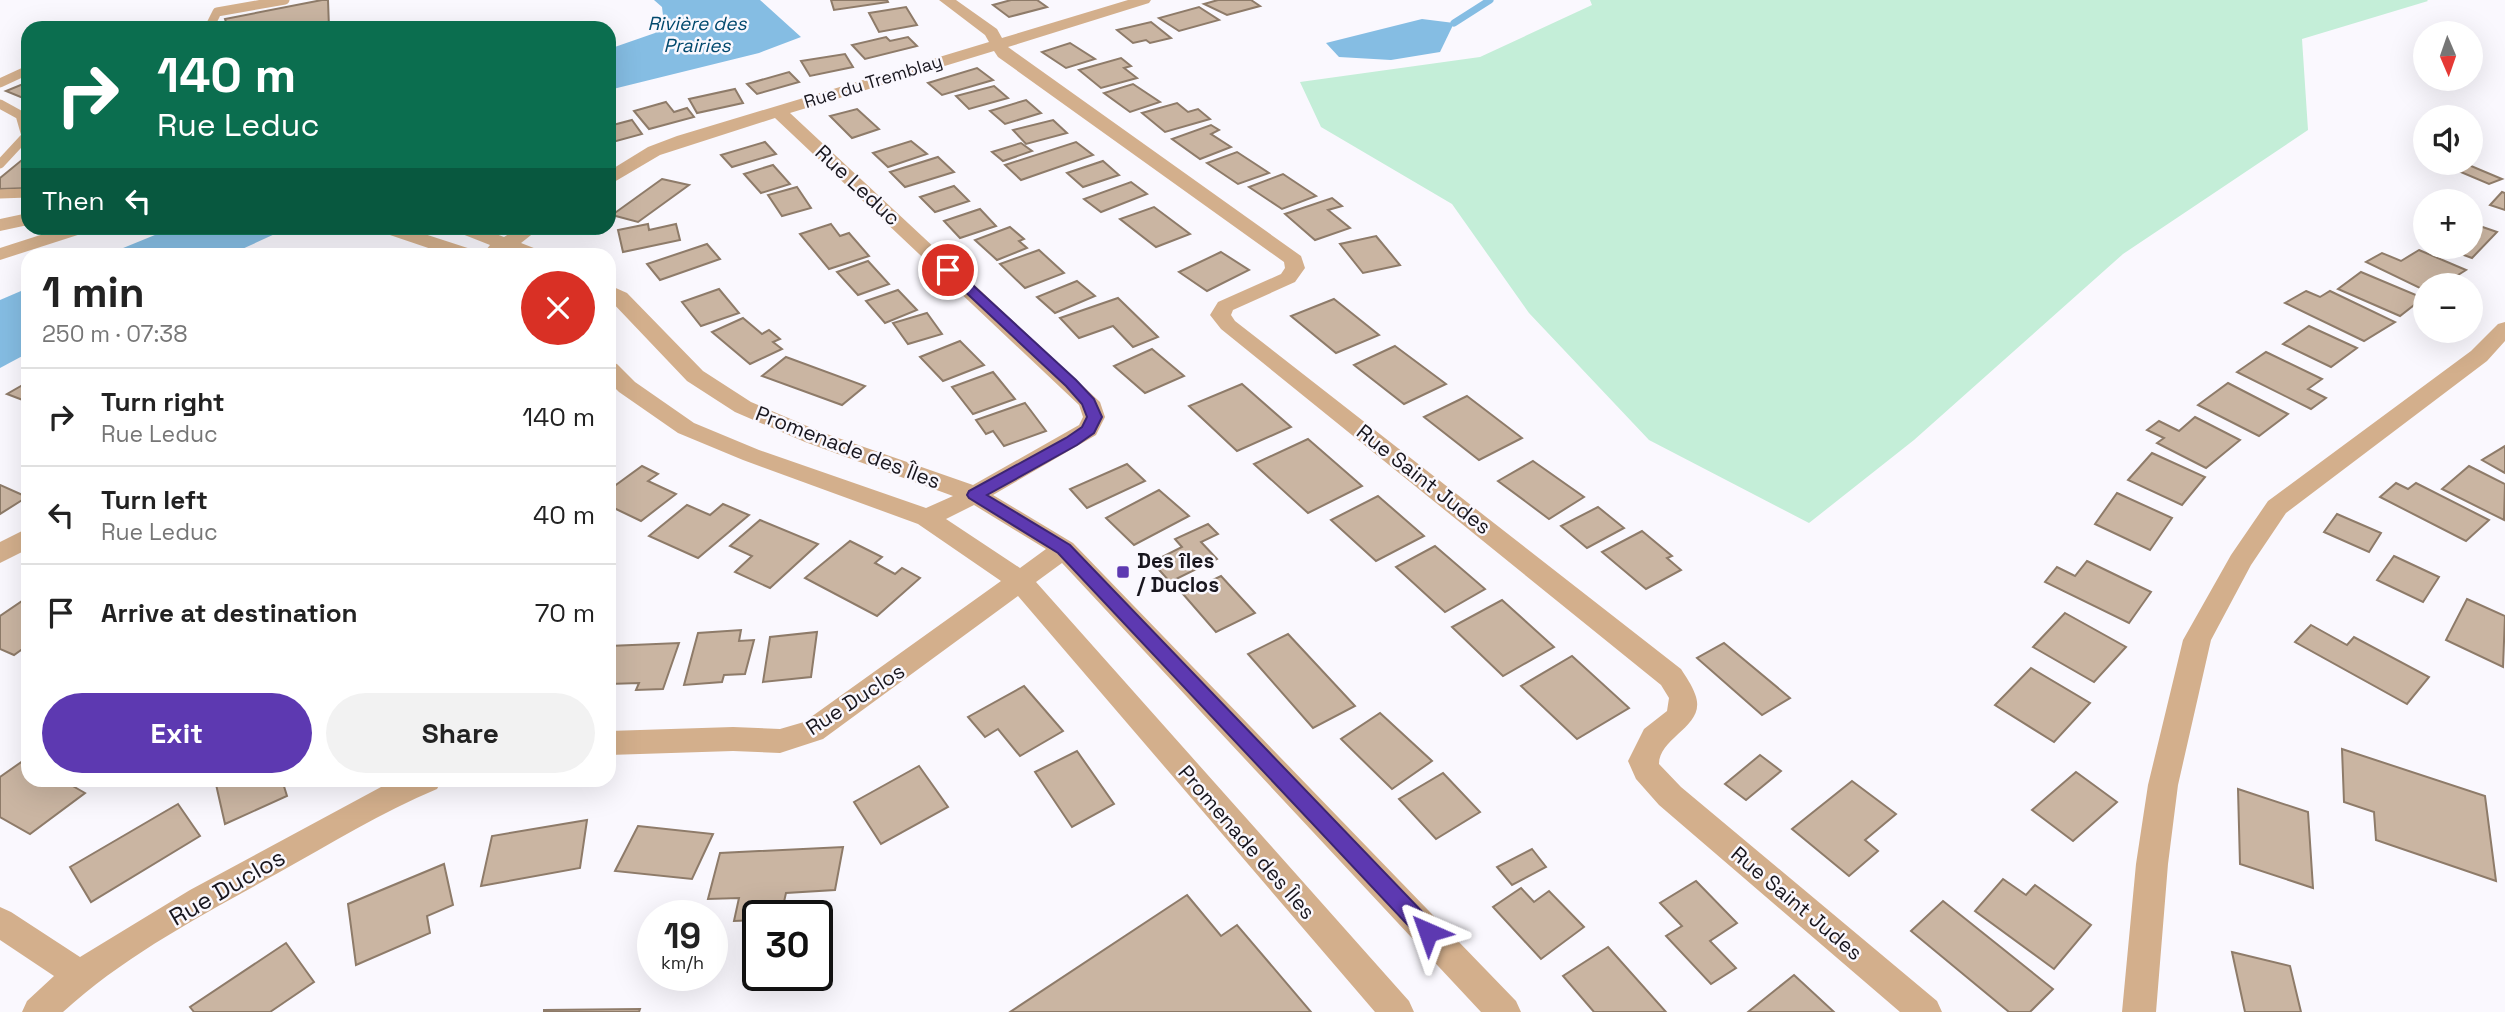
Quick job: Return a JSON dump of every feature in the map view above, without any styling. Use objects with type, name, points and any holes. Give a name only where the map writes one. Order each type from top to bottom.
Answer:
[{"type":"street","name":"Rue Saint Judes","points":[[946,0],[991,32],[1004,54],[1294,260],[1295,268],[1287,278],[1225,306],[1220,315],[1228,325],[1671,677],[1683,697],[1680,716],[1654,737],[1643,761],[1646,770],[1670,796],[1925,1012]]},
{"type":"street","name":"Rue du Tremblay","points":[[616,175],[661,148],[777,110],[1143,0]]},
{"type":"street","name":"Rue Leduc","points":[[777,110],[1089,402],[1094,417],[1088,429],[975,495],[927,518]]},
{"type":"street","points":[[0,225],[21,220]]},
{"type":"street","points":[[0,254],[58,235]]},
{"type":"street","points":[[409,235],[449,248]]},
{"type":"street","points":[[484,235],[518,248]]},
{"type":"street","points":[[499,248],[519,235]]},
{"type":"street","name":"Promenade des Îles","points":[[616,295],[695,376],[743,407],[813,437],[975,495],[1064,549],[1504,1012]]},
{"type":"street","points":[[2139,1012],[2152,864],[2163,785],[2197,640],[2240,561],[2277,507],[2479,356],[2505,328]]},
{"type":"street","name":"Promenade des Îles","points":[[616,376],[627,387],[686,428],[751,455],[927,518],[1020,582],[1397,1012]]},
{"type":"street","points":[[0,554],[21,541]]},
{"type":"street","name":"Rue Duclos","points":[[616,744],[733,739],[780,741],[813,731],[1064,549]]},
{"type":"street","name":"Rue Duclos","points":[[39,1012],[80,975],[388,788]]},
{"type":"street","points":[[0,922],[80,975]]},
{"type":"lane","points":[[212,21],[217,12],[285,0]]},
{"type":"lane","points":[[0,83],[21,73]]},
{"type":"lane","points":[[0,104],[20,115],[21,118]]},
{"type":"lane","points":[[0,164],[21,141]]},
{"type":"lane","points":[[0,194],[21,193]]},
{"type":"green space","points":[[1590,0],[2428,1],[2302,39],[2308,130],[2123,254],[1914,440],[1809,523],[1649,440],[1529,313],[1452,204],[1321,127],[1300,82],[1480,57],[1592,5]]},
{"type":"water","name":"Rivière des Prairies","points":[[654,0],[760,0],[801,37],[759,53],[616,88],[616,47],[655,33],[664,24],[662,7]]},
{"type":"water","points":[[1422,19],[1454,23],[1440,52],[1391,60],[1339,57],[1326,43]]},
{"type":"water","points":[[155,235],[273,235],[244,248],[123,248]]},
{"type":"water","points":[[21,291],[21,357],[0,368],[0,300]]},
{"type":"building","points":[[322,0],[328,0],[329,21],[225,19]]},
{"type":"building","points":[[831,0],[887,0],[888,2],[834,10]]},
{"type":"building","points":[[1011,0],[1037,0],[1047,7],[1009,17],[993,5]]},
{"type":"building","points":[[1218,0],[1251,0],[1260,6],[1227,15],[1204,4]]},
{"type":"building","points":[[906,7],[917,25],[879,32],[869,13]]},
{"type":"building","points":[[1199,7],[1219,20],[1179,31],[1159,18]]},
{"type":"building","points":[[1151,22],[1171,38],[1150,43],[1146,40],[1133,43],[1117,30]]},
{"type":"building","points":[[886,37],[890,41],[908,37],[917,46],[865,59],[852,45]]},
{"type":"building","points":[[1070,43],[1095,59],[1066,68],[1042,52]]},
{"type":"building","points":[[845,54],[853,67],[810,76],[801,61]]},
{"type":"building","points":[[1121,58],[1131,66],[1124,68],[1137,78],[1101,88],[1079,70]]},
{"type":"building","points":[[977,68],[993,80],[942,95],[928,83]]},
{"type":"building","points":[[789,72],[799,82],[757,94],[747,84]]},
{"type":"building","points":[[1133,84],[1160,102],[1130,112],[1104,93]]},
{"type":"building","points":[[21,85],[21,97],[6,91]]},
{"type":"building","points":[[994,86],[1008,98],[969,109],[956,96]]},
{"type":"building","points":[[735,89],[743,103],[697,113],[689,99]]},
{"type":"building","points":[[1026,100],[1041,113],[1005,124],[990,111]]},
{"type":"building","points":[[666,102],[674,112],[687,108],[694,117],[649,129],[634,111]]},
{"type":"building","points":[[1177,103],[1188,112],[1198,109],[1210,119],[1165,132],[1142,113]]},
{"type":"building","points":[[857,109],[879,129],[852,138],[830,116]]},
{"type":"building","points":[[632,120],[642,134],[616,141],[616,124]]},
{"type":"building","points":[[1053,120],[1067,133],[1026,144],[1013,130]]},
{"type":"building","points":[[1211,125],[1219,130],[1211,134],[1231,147],[1200,159],[1172,139]]},
{"type":"building","points":[[911,141],[927,154],[888,167],[873,153]]},
{"type":"building","points":[[765,142],[776,154],[732,167],[721,155]]},
{"type":"building","points":[[1076,142],[1093,155],[1021,180],[1005,165]]},
{"type":"building","points":[[1021,143],[1032,151],[1003,161],[992,152]]},
{"type":"building","points":[[1237,152],[1269,173],[1238,184],[1207,163]]},
{"type":"building","points":[[938,157],[954,172],[905,187],[890,172]]},
{"type":"building","points":[[21,161],[21,188],[0,189],[0,178]]},
{"type":"building","points":[[1103,161],[1119,175],[1083,187],[1067,173]]},
{"type":"building","points":[[773,165],[790,184],[761,193],[744,174]]},
{"type":"building","points":[[2483,171],[2502,179],[2489,184],[2468,175],[2483,175]]},
{"type":"building","points":[[1283,174],[1316,196],[1282,209],[1249,187]]},
{"type":"building","points":[[662,179],[689,185],[638,222],[616,216],[616,212]]},
{"type":"building","points":[[1131,182],[1147,194],[1101,212],[1084,199]]},
{"type":"building","points":[[954,186],[969,201],[935,212],[920,197]]},
{"type":"building","points":[[797,187],[811,208],[782,216],[768,195]]},
{"type":"building","points":[[2502,192],[2505,193],[2505,210],[2490,205]]},
{"type":"building","points":[[1332,198],[1342,206],[1328,210],[1350,228],[1315,240],[1285,214]]},
{"type":"building","points":[[1154,207],[1190,234],[1156,247],[1120,219]]},
{"type":"building","points":[[980,209],[996,226],[960,238],[944,221]]},
{"type":"building","points":[[648,224],[649,230],[676,224],[680,240],[623,252],[618,230]]},
{"type":"building","points":[[831,224],[840,236],[849,233],[869,256],[829,269],[800,234]]},
{"type":"building","points":[[1010,227],[1024,239],[1019,241],[1027,248],[997,260],[975,240]]},
{"type":"building","points":[[2483,227],[2497,232],[2483,247]]},
{"type":"building","points":[[1376,236],[1400,265],[1363,273],[1340,244]]},
{"type":"building","points":[[707,244],[720,259],[660,280],[647,264]]},
{"type":"building","points":[[1039,250],[1064,273],[1025,288],[1000,264]]},
{"type":"building","points":[[1221,252],[1249,270],[1207,291],[1179,272]]},
{"type":"building","points":[[2382,253],[2401,261],[2413,254],[2413,259],[2440,259],[2466,270],[2461,273],[2413,273],[2413,285],[2366,262]]},
{"type":"building","points":[[868,261],[889,284],[858,295],[837,272]]},
{"type":"building","points":[[2361,272],[2413,294],[2413,306],[2400,316],[2338,289]]},
{"type":"building","points":[[1077,281],[1095,296],[1055,313],[1037,297]]},
{"type":"building","points":[[719,289],[739,313],[701,326],[682,302]]},
{"type":"building","points":[[898,290],[917,310],[885,323],[866,301]]},
{"type":"building","points":[[2306,291],[2320,297],[2330,291],[2395,322],[2364,341],[2285,303]]},
{"type":"building","points":[[1118,298],[1158,337],[1133,347],[1113,326],[1079,338],[1060,318]]},
{"type":"building","points":[[1334,299],[1379,335],[1336,353],[1291,316]]},
{"type":"building","points":[[927,313],[942,334],[908,344],[893,323]]},
{"type":"building","points":[[743,318],[762,334],[769,330],[780,339],[773,342],[782,349],[750,364],[712,332]]},
{"type":"building","points":[[2309,326],[2357,348],[2331,367],[2283,344]]},
{"type":"building","points":[[960,341],[984,365],[943,381],[920,357]]},
{"type":"building","points":[[1395,346],[1446,384],[1404,404],[1354,365]]},
{"type":"building","points":[[1152,349],[1184,376],[1145,393],[1114,366]]},
{"type":"building","points":[[2266,352],[2322,379],[2308,389],[2326,398],[2311,409],[2237,372]]},
{"type":"building","points":[[786,357],[865,386],[842,405],[762,376]]},
{"type":"building","points":[[993,372],[1015,399],[973,414],[952,387]]},
{"type":"building","points":[[2228,383],[2288,414],[2259,436],[2198,405]]},
{"type":"building","points":[[1242,384],[1291,427],[1237,451],[1189,406]]},
{"type":"building","points":[[21,386],[21,399],[7,394]]},
{"type":"building","points":[[1467,396],[1522,438],[1479,460],[1424,417]]},
{"type":"building","points":[[1025,403],[1046,431],[1004,446],[993,431],[986,434],[976,420]]},
{"type":"building","points":[[2195,417],[2240,440],[2206,468],[2157,443],[2164,438],[2147,430],[2159,421],[2179,431]]},
{"type":"building","points":[[1308,439],[1362,486],[1308,513],[1254,464]]},
{"type":"building","points":[[2505,446],[2505,473],[2482,460]]},
{"type":"building","points":[[2152,453],[2205,477],[2182,505],[2128,480]]},
{"type":"building","points":[[1533,461],[1584,497],[1549,519],[1498,481]]},
{"type":"building","points":[[1127,464],[1145,481],[1087,508],[1070,489]]},
{"type":"building","points":[[642,466],[658,474],[648,481],[676,494],[641,521],[616,509],[616,485]]},
{"type":"building","points":[[2469,466],[2505,484],[2504,520],[2442,489]]},
{"type":"building","points":[[2396,483],[2408,489],[2416,483],[2489,520],[2466,541],[2380,497]]},
{"type":"building","points":[[0,485],[21,494],[21,501],[0,514]]},
{"type":"building","points":[[1159,490],[1189,516],[1134,545],[1106,518]]},
{"type":"building","points":[[2117,493],[2172,518],[2150,550],[2095,524]]},
{"type":"building","points":[[1378,496],[1424,536],[1376,561],[1331,520]]},
{"type":"building","points":[[723,504],[749,515],[698,558],[649,536],[687,505],[710,515]]},
{"type":"building","points":[[1598,507],[1624,528],[1587,548],[1561,526]]},
{"type":"building","points":[[2337,514],[2381,533],[2369,552],[2324,532]]},
{"type":"building","points":[[760,520],[818,544],[770,588],[735,572],[752,556],[730,546]]},
{"type":"building","points":[[1208,524],[1218,534],[1201,542],[1217,559],[1170,582],[1152,562],[1182,547],[1175,539]]},
{"type":"building","points":[[1642,531],[1672,556],[1667,558],[1681,570],[1646,589],[1602,552]]},
{"type":"building","points":[[850,541],[882,557],[875,563],[895,574],[902,568],[920,578],[877,616],[805,578]]},
{"type":"building","points":[[1435,546],[1485,589],[1445,612],[1396,567]]},
{"type":"building","points":[[2394,556],[2439,577],[2423,602],[2377,580]]},
{"type":"building","points":[[2087,561],[2151,592],[2129,623],[2045,582],[2057,567],[2075,576]]},
{"type":"building","points":[[1221,576],[1255,613],[1216,632],[1183,594]]},
{"type":"building","points":[[2467,599],[2505,616],[2503,667],[2446,640]]},
{"type":"building","points":[[1502,600],[1554,647],[1503,676],[1452,627]]},
{"type":"building","points":[[21,602],[21,650],[14,655],[0,649],[0,616]]},
{"type":"building","points":[[2065,613],[2126,647],[2094,682],[2033,647]]},
{"type":"building","points":[[2311,625],[2347,645],[2354,637],[2429,677],[2407,704],[2295,642]]},
{"type":"building","points":[[741,630],[739,641],[754,640],[745,674],[724,675],[722,682],[684,685],[698,633]]},
{"type":"building","points":[[817,632],[811,677],[763,682],[770,637]]},
{"type":"building","points":[[1288,634],[1355,706],[1313,728],[1248,654]]},
{"type":"building","points":[[679,643],[663,689],[636,690],[639,683],[616,684],[616,646]]},
{"type":"building","points":[[1724,643],[1790,698],[1762,715],[1697,658]]},
{"type":"building","points":[[1572,656],[1629,708],[1577,739],[1521,686]]},
{"type":"building","points":[[2031,668],[2090,703],[2054,742],[1995,705]]},
{"type":"building","points":[[1024,686],[1063,731],[1020,756],[998,729],[985,737],[968,717]]},
{"type":"building","points":[[1380,713],[1432,761],[1392,789],[1341,739]]},
{"type":"building","points":[[2342,749],[2485,796],[2496,881],[2376,840],[2374,812],[2344,802]]},
{"type":"building","points":[[1077,751],[1114,804],[1072,827],[1035,772]]},
{"type":"building","points":[[1760,755],[1781,771],[1746,800],[1725,784]]},
{"type":"building","points":[[21,762],[21,787],[74,787],[85,793],[30,834],[0,817],[0,777]]},
{"type":"building","points":[[919,766],[948,807],[881,844],[854,802]]},
{"type":"building","points":[[2076,772],[2117,802],[2073,841],[2032,810]]},
{"type":"building","points":[[1443,773],[1480,812],[1436,839],[1399,799]]},
{"type":"building","points":[[1852,781],[1896,814],[1865,840],[1878,851],[1849,876],[1792,829]]},
{"type":"building","points":[[217,787],[284,787],[287,796],[225,824]]},
{"type":"building","points":[[2238,789],[2308,812],[2313,888],[2240,864]]},
{"type":"building","points":[[178,804],[200,836],[91,902],[70,867]]},
{"type":"building","points":[[587,820],[580,868],[481,886],[492,836]]},
{"type":"building","points":[[638,826],[713,834],[692,879],[615,871]]},
{"type":"building","points":[[843,847],[835,890],[786,893],[784,900],[742,900],[742,921],[734,921],[739,898],[708,899],[720,853]]},
{"type":"building","points":[[1532,849],[1546,867],[1512,885],[1497,867]]},
{"type":"building","points":[[444,864],[453,905],[427,916],[430,933],[356,965],[348,904]]},
{"type":"building","points":[[2003,879],[2026,895],[2035,885],[2091,925],[2054,969],[1975,911]]},
{"type":"building","points":[[1696,881],[1737,923],[1710,941],[1736,968],[1711,984],[1666,936],[1682,926],[1660,903]]},
{"type":"building","points":[[1521,888],[1534,902],[1549,891],[1584,927],[1541,959],[1493,907]]},
{"type":"building","points":[[1187,895],[1221,936],[1237,925],[1311,1012],[1010,1012]]},
{"type":"building","points":[[1943,901],[2053,989],[2030,1012],[2009,1012],[1911,931]]},
{"type":"building","points":[[286,943],[314,982],[270,1012],[194,1012],[190,1007]]},
{"type":"building","points":[[1608,947],[1666,1012],[1594,1012],[1563,976]]},
{"type":"building","points":[[2232,952],[2290,966],[2301,1012],[2245,1012]]},
{"type":"building","points":[[1794,975],[1834,1012],[1748,1012]]},
{"type":"building","points":[[640,1009],[639,1012],[544,1012],[544,1010]]},
{"type":"waterway","points":[[1454,23],[1490,0]]},
{"type":"place","name":"Des îles / Duclos","points":[[1123,572]]},
{"type":"route","points":[[948,270],[1071,383],[1089,402],[1094,417],[1088,429],[1071,441],[975,495],[1064,549],[1428,932]]}]
